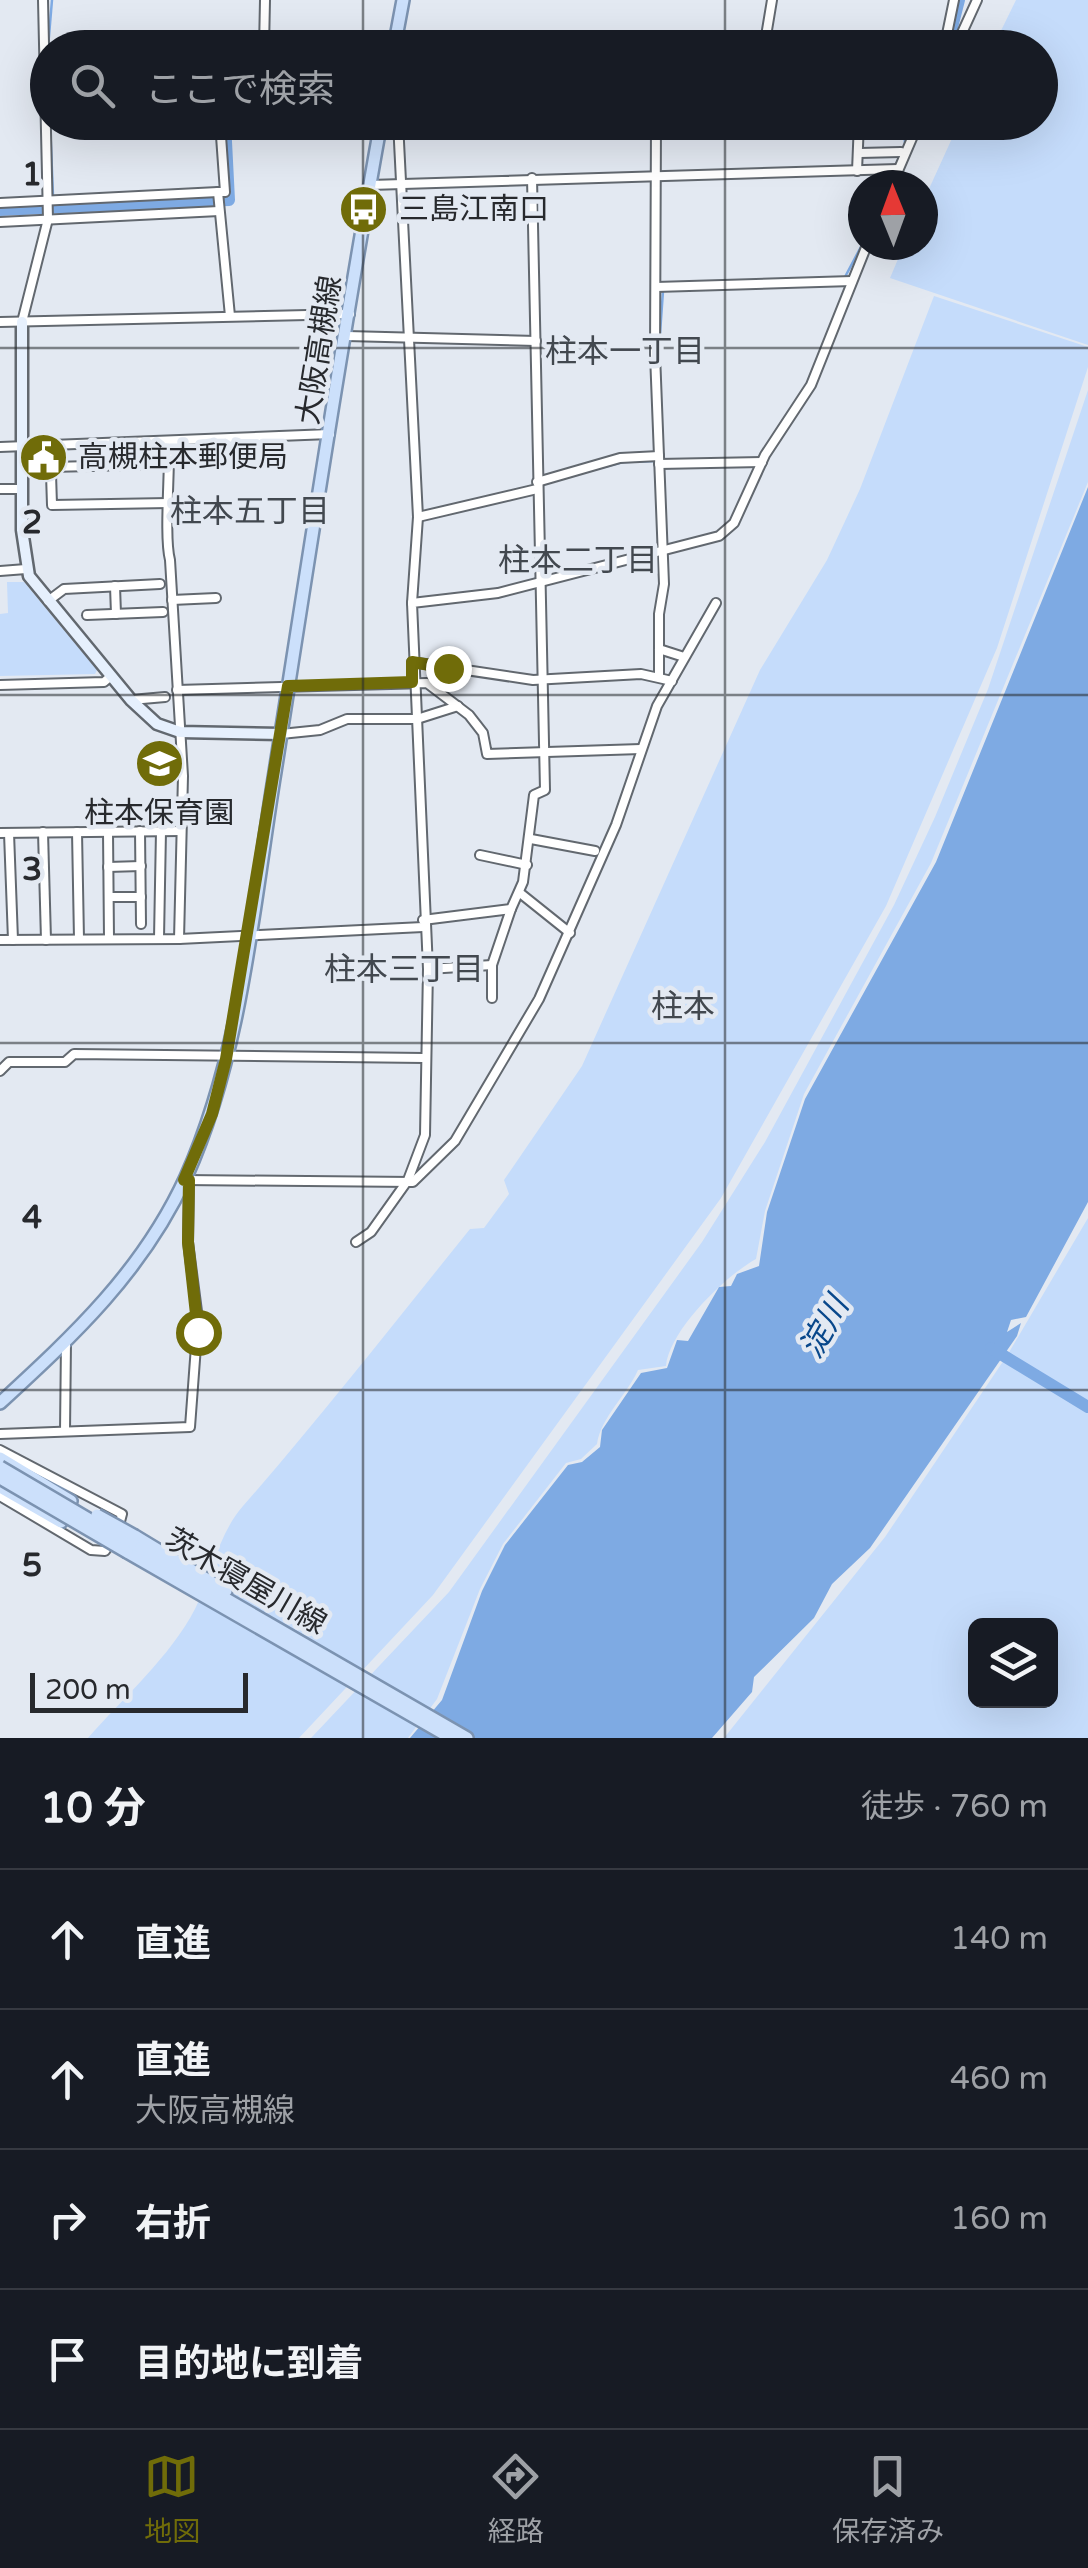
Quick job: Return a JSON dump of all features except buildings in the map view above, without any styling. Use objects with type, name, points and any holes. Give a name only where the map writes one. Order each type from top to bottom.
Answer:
[{"type":"main road","points":[[397,30],[405,0]]},
{"type":"main road","name":"大阪高槻線","points":[[0,1403],[96,1315],[144,1255],[187,1180],[212,1114],[248,936],[379,140]]},
{"type":"main road","points":[[0,1458],[71,1501],[129,1547],[171,1572]]},
{"type":"main road","name":"茨木寝屋川線","points":[[0,1467],[129,1547]]},
{"type":"main road","name":"茨木寝屋川線","points":[[0,1478],[129,1547]]},
{"type":"main road","points":[[0,1487],[61,1522],[129,1547],[171,1572]]},
{"type":"main road","name":"茨木寝屋川線","points":[[171,1572],[467,1738]]},
{"type":"main road","name":"茨木寝屋川線","points":[[284,1637],[451,1738]]},
{"type":"street","points":[[44,0],[45,30]]},
{"type":"street","points":[[264,30],[265,0]]},
{"type":"street","points":[[767,30],[772,0]]},
{"type":"street","points":[[951,30],[954,0]]},
{"type":"street","points":[[959,30],[978,0]]},
{"type":"street","points":[[47,140],[48,219],[22,322],[22,489],[26,569],[48,601],[132,700],[157,724],[180,732],[281,734],[320,730],[347,719],[417,718],[458,706]]},
{"type":"street","points":[[0,204],[225,192],[221,140]]},
{"type":"street","points":[[356,1242],[371,1232],[403,1184],[420,1154],[424,1135],[428,969],[412,682],[418,517],[399,140]]},
{"type":"street","points":[[656,140],[664,584],[658,675]]},
{"type":"street","points":[[858,170],[860,140]]},
{"type":"street","points":[[878,170],[898,169],[911,140]]},
{"type":"street","points":[[860,153],[901,152]]},
{"type":"street","points":[[370,185],[848,171]]},
{"type":"street","points":[[492,998],[492,966],[527,865],[534,795],[546,790],[532,178]]},
{"type":"street","points":[[218,192],[230,316]]},
{"type":"street","points":[[0,222],[218,211]]},
{"type":"street","points":[[412,603],[498,593],[719,536],[734,523],[762,462],[811,385],[861,260]]},
{"type":"street","points":[[656,287],[852,281]]},
{"type":"street","points":[[0,322],[350,314]]},
{"type":"street","points":[[347,336],[536,341]]},
{"type":"street","points":[[0,447],[50,442],[169,442],[330,434]]},
{"type":"street","points":[[50,442],[52,505],[170,503]]},
{"type":"street","points":[[169,442],[171,527],[165,546],[180,732],[179,938]]},
{"type":"street","points":[[418,517],[620,458],[762,462]]},
{"type":"street","points":[[51,467],[170,464]]},
{"type":"street","points":[[0,489],[22,489]]},
{"type":"street","points":[[0,571],[26,569]]},
{"type":"street","points":[[48,601],[64,589],[160,584]]},
{"type":"street","points":[[115,586],[116,614]]},
{"type":"street","points":[[172,600],[216,598]]},
{"type":"street","points":[[0,1434],[190,1427],[198,1319],[188,1242],[187,1180],[403,1184],[413,1182],[455,1141],[515,1045],[570,932],[634,778],[641,749],[684,657],[716,602]]},
{"type":"street","points":[[87,615],[163,612]]},
{"type":"street","points":[[659,650],[684,657]]},
{"type":"street","points":[[412,662],[544,681],[658,675],[672,682]]},
{"type":"street","points":[[0,684],[104,682],[110,676]]},
{"type":"street","points":[[177,690],[412,682],[438,688],[458,706],[482,733],[487,754],[641,749]]},
{"type":"street","points":[[132,700],[165,697]]},
{"type":"street","points":[[13,940],[5,833],[181,830]]},
{"type":"street","points":[[140,831],[141,924]]},
{"type":"street","points":[[159,938],[162,831]]},
{"type":"street","points":[[43,832],[46,940]]},
{"type":"street","points":[[77,832],[79,939]]},
{"type":"street","points":[[108,832],[109,938]]},
{"type":"street","points":[[532,839],[595,851]]},
{"type":"street","points":[[480,855],[527,865]]},
{"type":"street","points":[[108,867],[140,866]]},
{"type":"street","points":[[520,893],[570,932]]},
{"type":"street","points":[[109,897],[141,897]]},
{"type":"street","points":[[0,940],[248,936],[423,924],[511,908]]},
{"type":"street","points":[[428,969],[492,966]]},
{"type":"street","points":[[0,1071],[10,1062],[65,1062],[74,1054],[226,1059],[424,1058]]},
{"type":"street","points":[[65,1431],[66,1342]]},
{"type":"street","points":[[0,1450],[124,1517],[105,1551],[98,1551],[0,1496]]},
{"type":"shaded area","points":[[1016,0],[1088,0],[1088,345],[890,278],[898,260],[938,260],[938,170],[951,140],[1058,140],[1058,30],[1001,30]]},
{"type":"shaded area","points":[[934,296],[1088,347],[1088,367],[997,648],[886,906],[721,1198],[433,1595],[299,1738],[88,1738],[185,1627],[227,1530],[243,1506],[470,1229],[484,1228],[509,1194],[504,1180],[582,1066],[760,670],[827,560],[860,489]]},
{"type":"shaded area","points":[[1088,390],[1088,482],[931,863],[804,1094],[765,1211],[756,1259],[729,1278],[688,1321],[669,1352],[666,1366],[638,1370],[599,1434],[597,1444],[581,1459],[566,1463],[503,1544],[480,1589],[437,1699],[408,1738],[311,1738],[449,1592],[702,1242],[765,1142],[894,905],[935,817],[988,689]]},
{"type":"shaded area","points":[[7,582],[24,582],[97,670],[95,674],[0,676],[0,614],[8,613]]},
{"type":"shaded area","points":[[1088,1218],[1088,1738],[724,1738],[885,1537],[1008,1354]]},
{"type":"water","name":"淀川","points":[[1088,487],[1088,1202],[1026,1317],[1011,1320],[1007,1332],[1021,1323],[1017,1336],[870,1548],[832,1584],[814,1618],[754,1677],[752,1692],[712,1738],[410,1738],[442,1700],[482,1591],[505,1545],[568,1465],[582,1462],[600,1447],[602,1430],[641,1373],[667,1368],[677,1340],[688,1341],[719,1287],[731,1286],[737,1274],[759,1266],[767,1212],[805,1099],[936,862]]},
{"type":"waterway","points":[[50,30],[52,0]]},
{"type":"waterway","points":[[951,30],[959,0]]},
{"type":"waterway","points":[[51,140],[53,196]]},
{"type":"waterway","points":[[0,210],[229,200],[226,140]]},
{"type":"waterway","points":[[896,165],[905,140]]},
{"type":"waterway","points":[[665,284],[845,277],[854,260]]},
{"type":"waterway","points":[[663,291],[659,348],[663,460]]},
{"type":"waterway","points":[[570,476],[623,462],[655,461]]},
{"type":"waterway","points":[[543,522],[544,546]]},
{"type":"waterway","points":[[991,1348],[1088,1407]]},
{"type":"place","name":"三島江南口","points":[[364,209]]},
{"type":"place","name":"高槻柱本郵便局","points":[[43,457]]},
{"type":"place","name":"柱本保育園","points":[[159,764]]},
{"type":"district","name":"柱本一丁目","points":[[625,351]]},
{"type":"district","name":"柱本五丁目","points":[[250,511]]},
{"type":"district","name":"柱本二丁目","points":[[578,560]]},
{"type":"district","name":"柱本三丁目","points":[[404,969]]},
{"type":"district","name":"柱本","points":[[683,1006]]},
{"type":"route","points":[[198,1332],[188,1242],[189,1180],[184,1180],[212,1114],[226,1059],[288,686],[412,682],[412,662],[448,668]]}]
